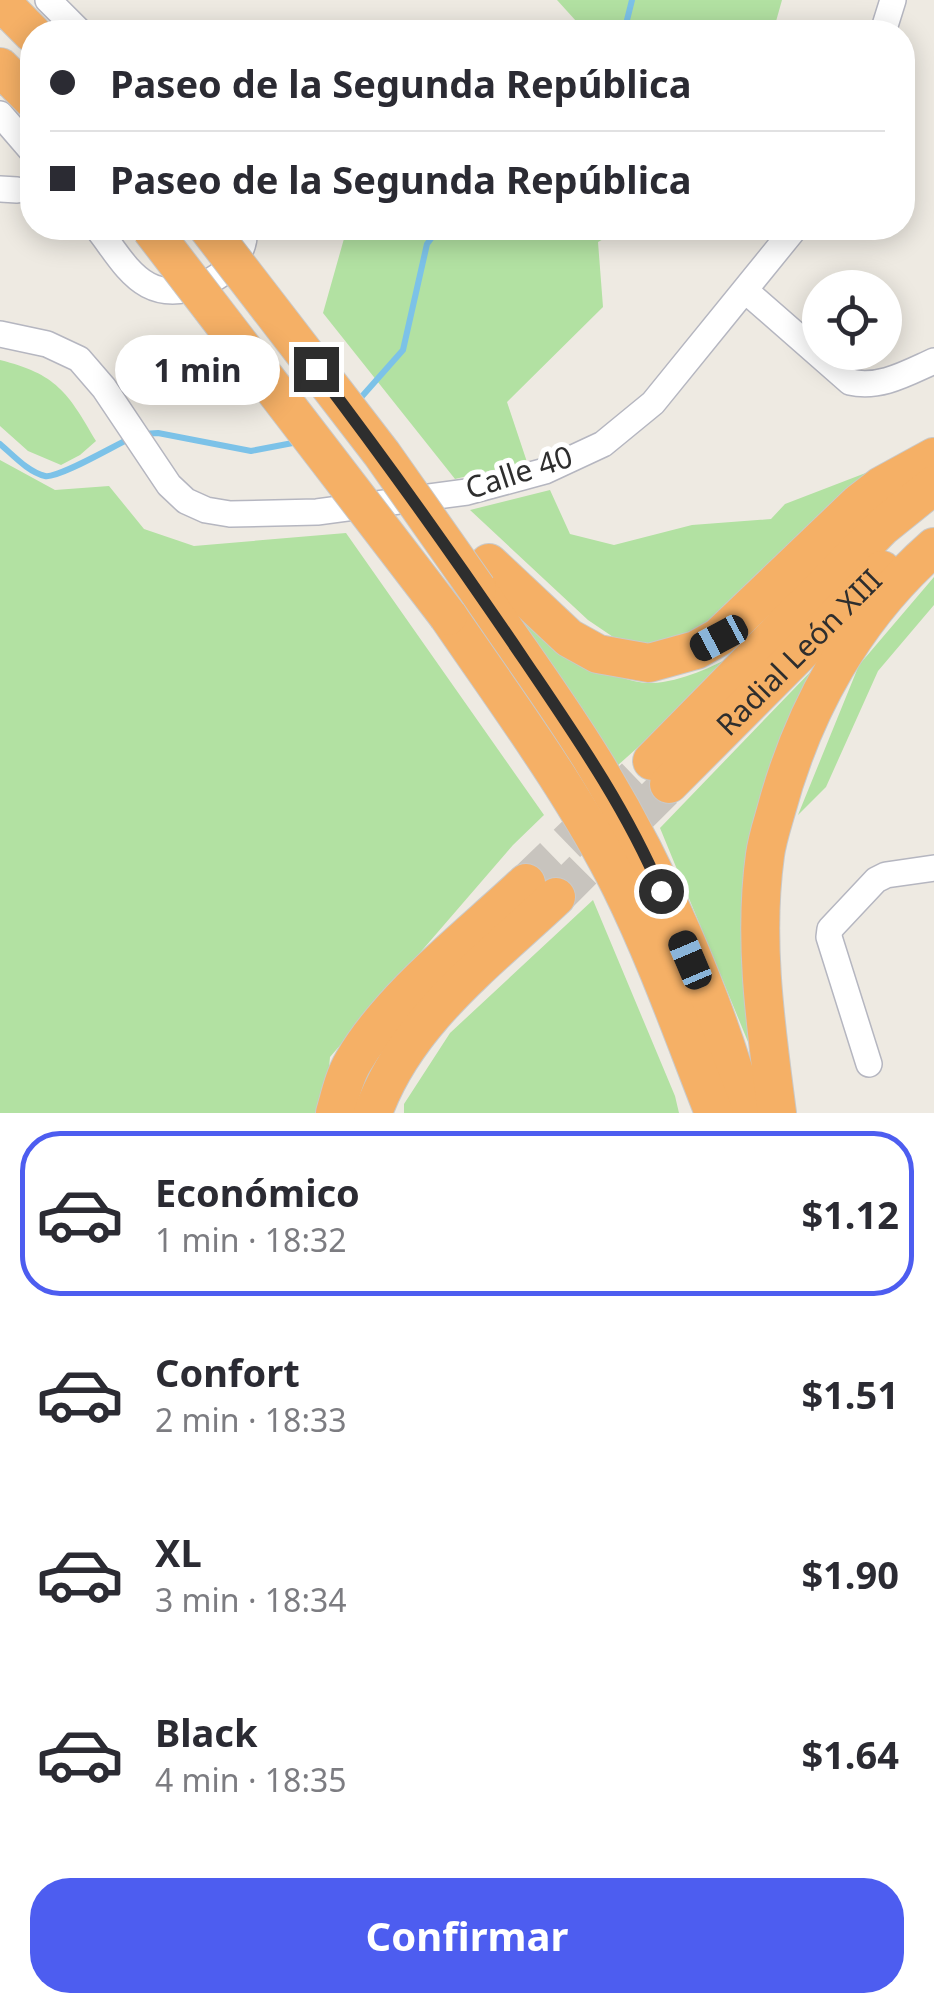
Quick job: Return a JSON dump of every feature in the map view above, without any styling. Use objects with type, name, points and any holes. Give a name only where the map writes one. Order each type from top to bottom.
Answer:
[{"type":"highway","points":[[0,1],[20,20]]},
{"type":"highway","points":[[0,67],[20,87]]},
{"type":"highway","points":[[159,240],[448,616],[564,786],[645,939],[714,1113]]},
{"type":"highway","points":[[217,240],[382,454],[483,576],[647,856],[705,994],[746,1113]]},
{"type":"highway","points":[[483,576],[569,638],[598,654],[649,663],[674,658],[719,638],[858,504],[881,486],[934,457]]},
{"type":"highway","name":"Radial León XIII","points":[[934,485],[870,539],[661,773],[867,583],[934,528]]},
{"type":"highway","points":[[778,1113],[762,990],[760,924],[765,852],[788,765],[811,709],[853,640],[879,604],[934,547]]},
{"type":"highway","points":[[335,1113],[351,1065],[370,1035],[401,1000],[541,890],[404,1049],[384,1080],[373,1113]]},
{"type":"highway","points":[[645,939],[693,1113]]},
{"type":"street","points":[[48,0],[68,20]]},
{"type":"street","points":[[0,114],[20,137]]},
{"type":"street","points":[[106,240],[128,268],[148,285],[169,292],[189,290],[216,278],[239,253],[244,240]]},
{"type":"street","name":"Calle 40","points":[[0,334],[47,344],[79,360],[104,388],[168,485],[186,500],[206,510],[230,514],[317,512],[466,492],[545,470],[604,444],[654,404],[786,240]]},
{"type":"street","points":[[746,291],[850,382],[884,382],[934,361]]},
{"type":"street","points":[[869,1064],[828,937],[830,929],[876,880],[934,868]]},
{"type":"green space","points":[[557,0],[782,0],[776,20],[575,20]]},
{"type":"green space","points":[[344,240],[602,240],[598,242],[603,307],[507,402],[527,462],[455,479],[323,313]]},
{"type":"green space","points":[[0,360],[35,372],[58,387],[96,441],[61,465],[28,451],[0,426]]},
{"type":"green space","points":[[0,460],[55,490],[109,486],[144,529],[194,546],[346,533],[544,815],[513,845],[330,1057],[325,1113],[0,1113]]},
{"type":"green space","points":[[876,469],[693,636],[650,651],[622,643],[588,620],[470,510],[550,490],[570,534],[614,545],[692,525],[771,519],[785,504]]},
{"type":"green space","points":[[934,577],[934,605],[878,671],[826,787],[798,815],[859,665]]},
{"type":"green space","points":[[494,584],[595,665],[641,682],[686,677],[749,648],[617,766]]},
{"type":"green space","points":[[843,638],[773,765],[760,1071],[660,828]]},
{"type":"green space","points":[[593,900],[679,1113],[404,1113],[404,1104],[450,1033]]},
{"type":"waterway","points":[[627,20],[632,0]]},
{"type":"waterway","points":[[357,402],[403,350],[430,240]]},
{"type":"waterway","points":[[143,434],[158,433],[251,451],[298,442]]},
{"type":"waterway","points":[[0,444],[27,467],[52,476],[131,438]]},
{"type":"tunnel","points":[[526,883],[652,761]]},
{"type":"tunnel","points":[[556,897],[669,784]]},
{"type":"route","points":[[316,369],[382,454],[592,761],[647,856],[661,891]]}]
